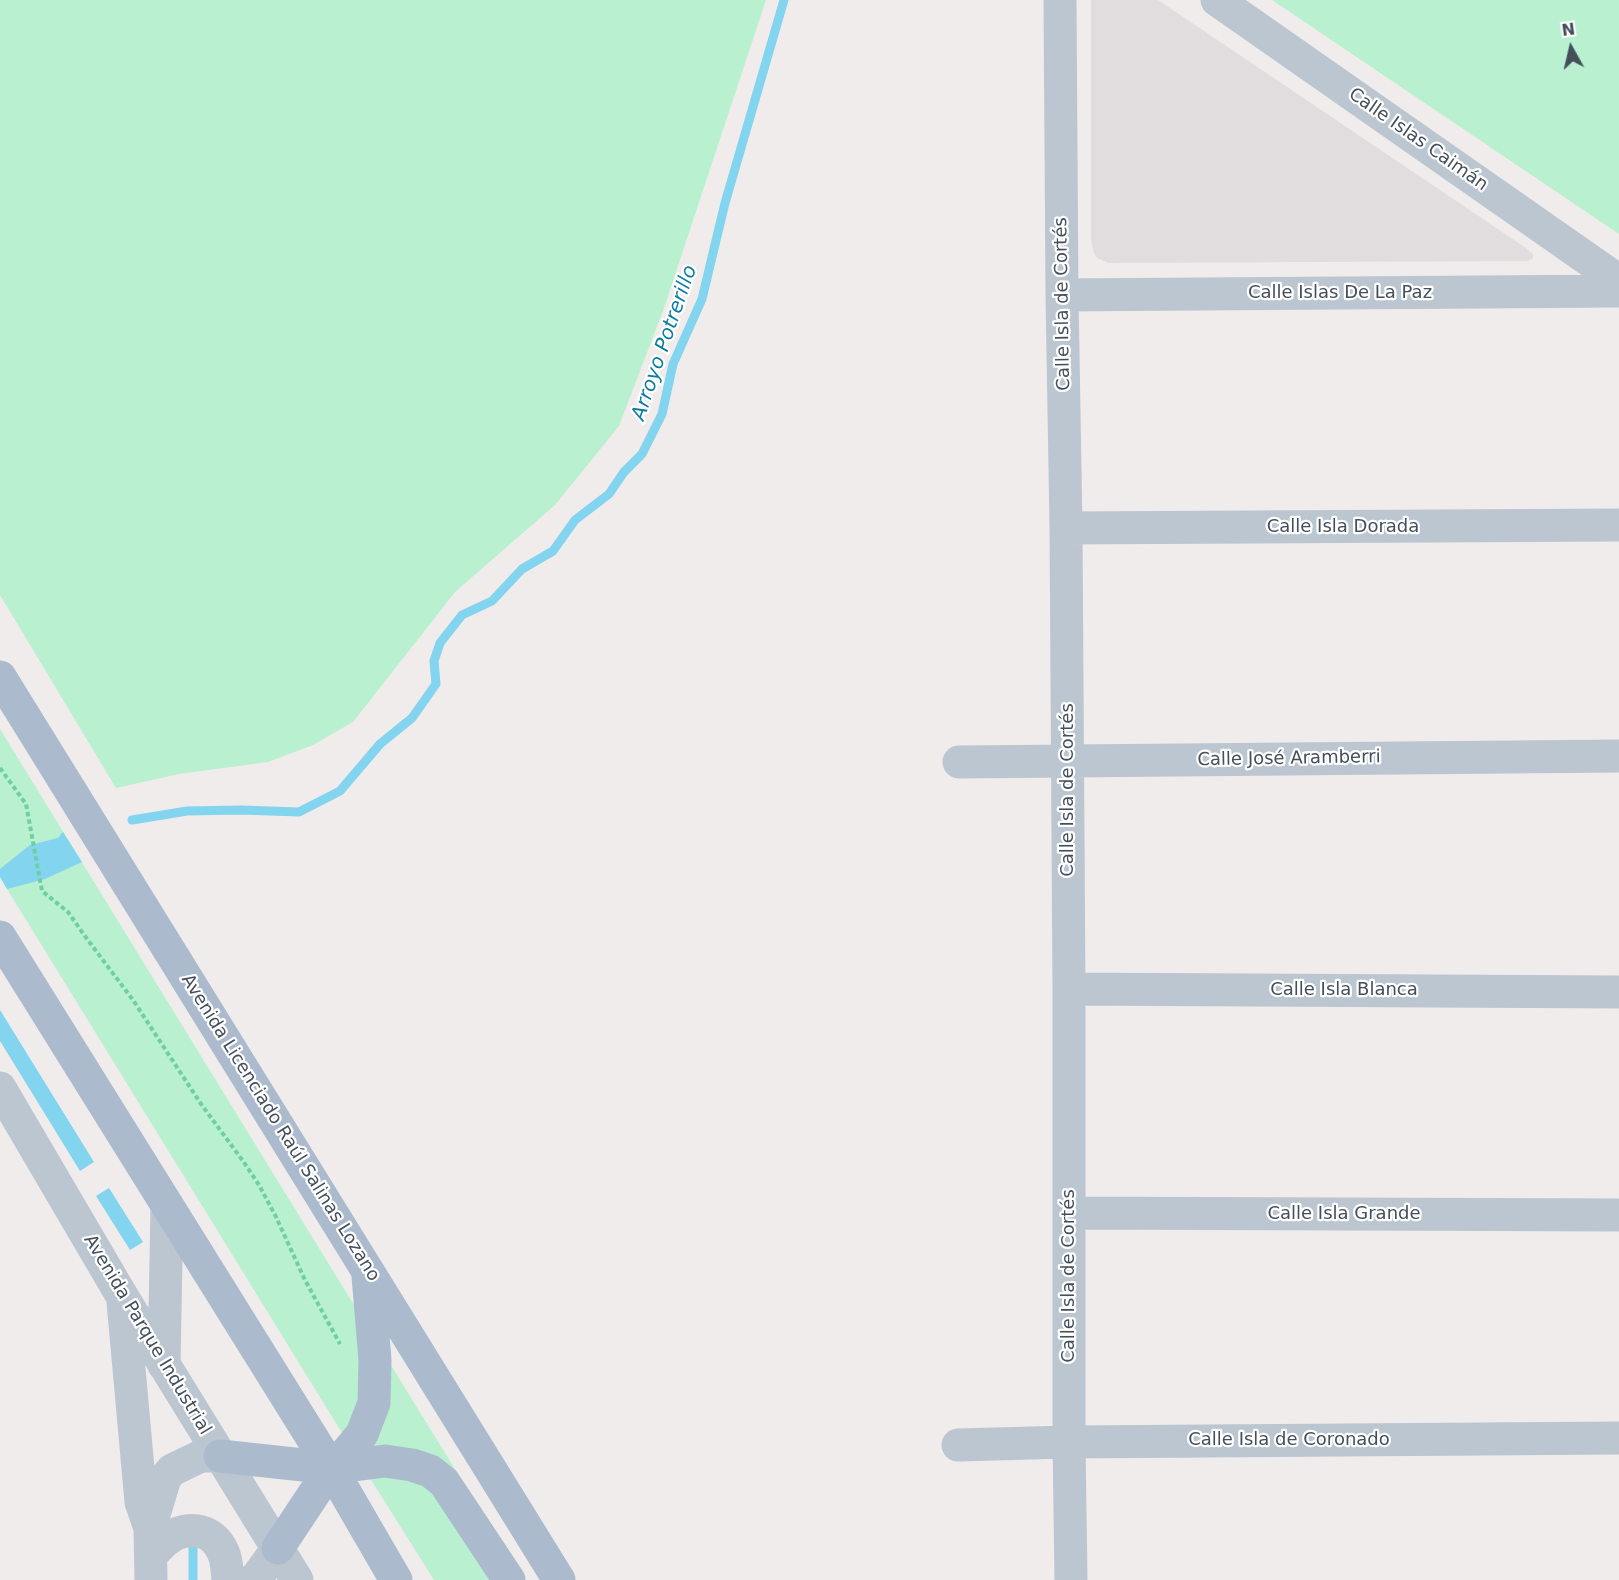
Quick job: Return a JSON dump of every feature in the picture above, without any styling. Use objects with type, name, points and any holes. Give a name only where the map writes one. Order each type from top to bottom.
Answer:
[{"type":"main road","name":"Avenida Licenciado Raúl Salinas Lozano","points":[[0,677],[559,1580]]},
{"type":"main road","points":[[0,938],[331,1468],[396,1580]]},
{"type":"main road","points":[[278,1548],[331,1468],[362,1434],[374,1403],[375,1360],[367,1268]]},
{"type":"main road","points":[[219,1456],[331,1468],[385,1461],[412,1465],[430,1471],[444,1482],[509,1580]]},
{"type":"street","name":"Calle Isla de Cortés","points":[[1060,0],[1068,761],[1071,1580]]},
{"type":"street","name":"Calle Islas Caimán","points":[[1217,0],[1619,281]]},
{"type":"street","name":"Calle Islas De La Paz","points":[[1062,295],[1619,291]]},
{"type":"street","name":"Calle Isla Dorada","points":[[1066,528],[1619,525]]},
{"type":"street","name":"Calle José Aramberri","points":[[959,762],[1619,756]]},
{"type":"street","name":"Calle Isla Blanca","points":[[1069,989],[1619,992]]},
{"type":"street","name":"Avenida Parque Industrial","points":[[0,1089],[122,1296],[297,1580]]},
{"type":"street","points":[[164,1365],[167,1206]]},
{"type":"street","name":"Calle Isla Grande","points":[[1069,1213],[1619,1215]]},
{"type":"street","points":[[122,1296],[141,1502],[151,1554]]},
{"type":"street","name":"Calle Isla de Coronado","points":[[958,1445],[1069,1442],[1619,1438]]},
{"type":"street","points":[[151,1554],[165,1478],[172,1470],[201,1456],[219,1456]]},
{"type":"street","points":[[151,1554],[165,1541],[179,1533],[200,1530],[212,1536],[223,1551],[228,1580]]},
{"type":"street","points":[[253,1580],[278,1548]]},
{"type":"path","points":[[0,768],[26,804],[42,891],[68,912],[133,1000],[201,1104],[259,1185],[305,1280],[342,1347]]},
{"type":"shaded area","points":[[1091,0],[1158,0],[1526,248],[1533,254],[1533,258],[1528,261],[1109,263],[1097,258],[1091,241]]},
{"type":"green space","points":[[0,0],[766,0],[664,308],[619,426],[555,505],[455,592],[353,722],[313,745],[268,762],[179,774],[116,788],[0,595]]},
{"type":"green space","points":[[1272,0],[1619,0],[1619,234]]},
{"type":"green space","points":[[0,729],[523,1580],[434,1580],[7,889],[0,877]]},
{"type":"water","points":[[63,832],[82,862],[45,879],[7,889],[0,877],[0,869],[30,845],[58,838]]},
{"type":"water","points":[[0,1010],[94,1162],[80,1171],[0,1041]]},
{"type":"water","points":[[109,1188],[143,1242],[130,1250],[96,1196]]},
{"type":"waterway","name":"Arroyo Potrerillo","points":[[132,820],[187,811],[299,812],[340,791],[380,744],[412,718],[436,684],[434,661],[440,643],[462,615],[492,601],[522,569],[553,551],[575,520],[609,494],[624,472],[642,454],[662,414],[673,364],[702,299],[725,203],[784,0]]},
{"type":"waterway","name":"Arroyo Potrerillo","points":[[193,1547],[193,1580]]}]
